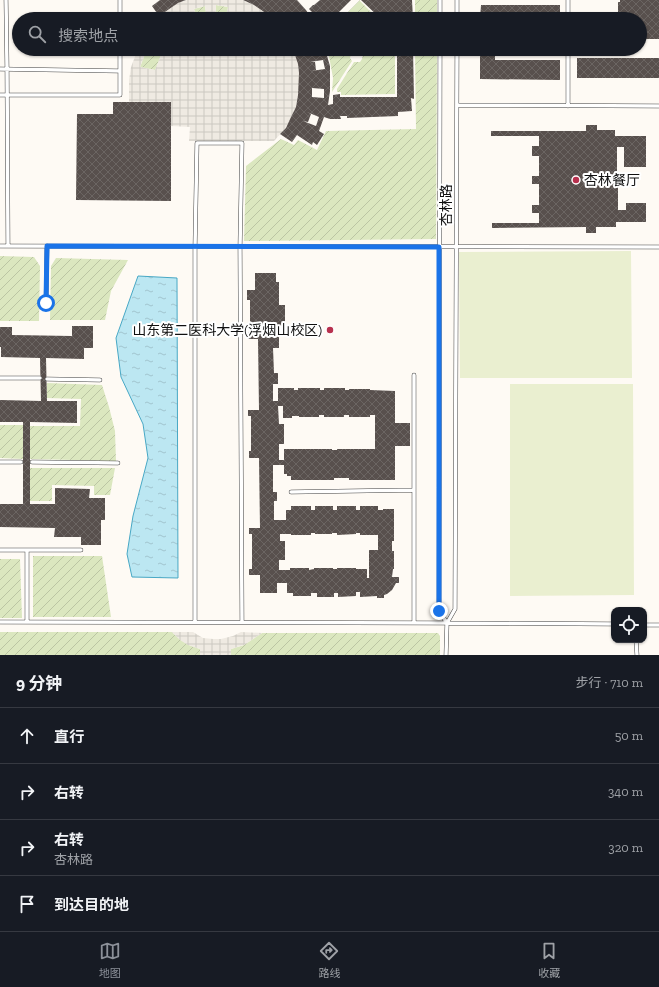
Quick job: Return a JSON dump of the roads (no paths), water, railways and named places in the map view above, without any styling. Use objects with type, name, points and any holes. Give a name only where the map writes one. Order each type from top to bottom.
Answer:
[{"type":"lane","points":[[6,0],[8,70],[8,246]]},
{"type":"lane","points":[[120,0],[120,12]]},
{"type":"lane","points":[[440,0],[440,12]]},
{"type":"lane","points":[[457,0],[457,12]]},
{"type":"lane","points":[[568,0],[568,12]]},
{"type":"lane","points":[[0,95],[120,95],[120,56]]},
{"type":"lane","name":"杏林路","points":[[440,56],[439,611],[447,623],[455,609],[457,56]]},
{"type":"lane","points":[[568,56],[568,106]]},
{"type":"lane","points":[[0,69],[120,71]]},
{"type":"lane","points":[[457,105],[659,106]]},
{"type":"lane","points":[[195,622],[195,247],[197,143],[242,143],[240,247],[242,622]]},
{"type":"lane","points":[[0,246],[659,247]]},
{"type":"lane","points":[[46,303],[47,246]]},
{"type":"lane","points":[[414,375],[414,623]]},
{"type":"lane","points":[[0,378],[40,378]]},
{"type":"lane","points":[[47,379],[100,380]]},
{"type":"lane","points":[[0,462],[21,462]]},
{"type":"lane","points":[[32,462],[118,463]]},
{"type":"lane","points":[[291,492],[414,490]]},
{"type":"lane","points":[[0,550],[81,550]]},
{"type":"lane","points":[[27,550],[27,622]]},
{"type":"lane","points":[[0,622],[611,624]]},
{"type":"lane","points":[[446,655],[447,623]]},
{"type":"lane","points":[[647,625],[659,625]]},
{"type":"lane","points":[[636,643],[637,655]]},
{"type":"water","points":[[138,276],[177,278],[178,578],[132,577],[127,554],[133,516],[148,458],[143,424],[121,377],[116,338]]},
{"type":"place","name":"杏林餐厅","points":[[576,180]]},
{"type":"place","name":"山东第二医科大学(浮烟山校区)","points":[[330,330]]}]
